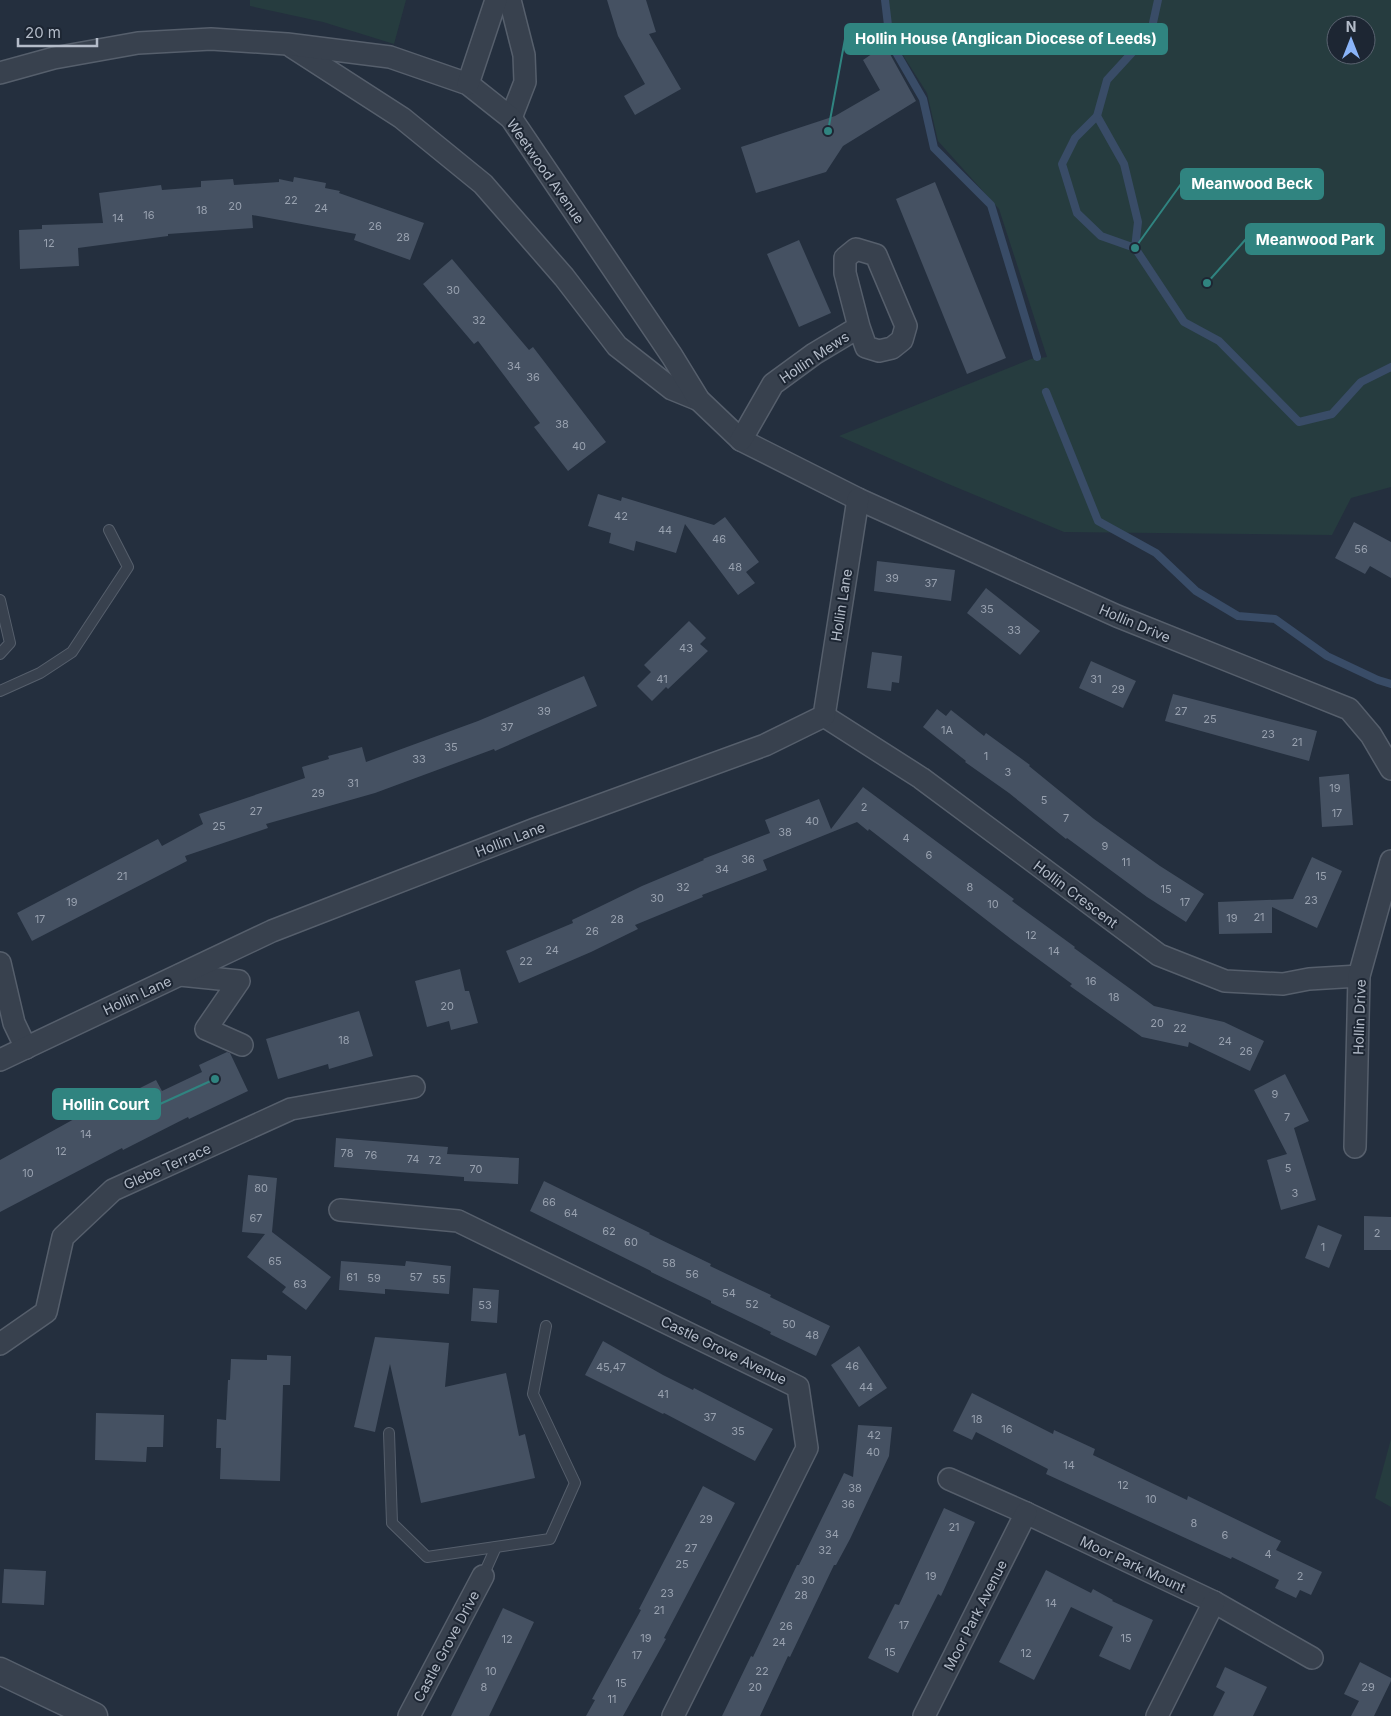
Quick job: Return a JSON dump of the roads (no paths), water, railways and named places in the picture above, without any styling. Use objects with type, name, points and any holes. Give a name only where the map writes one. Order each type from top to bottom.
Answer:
[{"type":"street","points":[[468,84],[496,0]]},
{"type":"street","points":[[510,0],[524,55],[525,82],[511,118]]},
{"type":"street","name":"Weetwood Avenue","points":[[0,73],[54,58],[138,43],[211,39],[287,44],[390,57],[468,84],[511,118],[672,356],[698,400],[741,440],[858,499]]},
{"type":"street","name":"Weetwood Avenue","points":[[287,44],[402,118],[483,184],[564,277],[617,346],[672,389],[698,400]]},
{"type":"street","name":"Hollin Mews","points":[[741,440],[773,384],[814,354],[858,327]]},
{"type":"street","name":"Hollin Lane","points":[[0,1060],[272,931],[535,829],[765,745],[824,716],[858,499]]},
{"type":"street","name":"Hollin Drive","points":[[858,499],[1117,616],[1349,709],[1371,735],[1391,769]]},
{"type":"street","name":"Hollin Crescent","points":[[824,716],[921,778],[1159,955],[1225,981],[1283,984],[1309,979],[1359,976]]},
{"type":"street","name":"Hollin Drive","points":[[1355,1147],[1359,976],[1391,861]]},
{"type":"street","points":[[0,963],[14,1024],[26,1048]]},
{"type":"street","points":[[180,975],[239,981],[206,1029],[242,1045]]},
{"type":"street","name":"Glebe Terrace","points":[[0,1344],[46,1312],[63,1237],[113,1190],[291,1109],[414,1087]]},
{"type":"street","name":"Castle Grove Avenue","points":[[340,1210],[458,1221],[798,1387],[807,1448],[673,1716]]},
{"type":"street","name":"Moor Park Mount","points":[[949,1479],[1026,1513],[1214,1602],[1312,1658]]},
{"type":"street","name":"Moor Park Avenue","points":[[924,1716],[1026,1513]]},
{"type":"street","name":"Castle Grove Drive","points":[[409,1716],[483,1576]]},
{"type":"street","points":[[1157,1716],[1214,1602]]},
{"type":"street","points":[[0,1671],[94,1716]]},
{"type":"lane","points":[[0,691],[40,674],[72,652],[128,567],[108,530]]},
{"type":"lane","points":[[0,600],[10,643],[0,654]]},
{"type":"lane","points":[[389,1433],[392,1523],[426,1558],[550,1540],[575,1483],[532,1394],[546,1326]]},
{"type":"lane","points":[[483,1576],[496,1547]]},
{"type":"waterway","points":[[885,0],[890,42],[923,99],[934,148],[991,205],[1037,357]]},
{"type":"waterway","points":[[1158,0],[1151,32],[1107,80],[1097,116],[1124,164],[1138,222],[1135,248],[1184,322],[1219,341],[1299,422],[1332,414],[1361,382],[1391,367]]},
{"type":"waterway","points":[[1097,116],[1075,138],[1062,164],[1077,213],[1101,236],[1135,248]]},
{"type":"waterway","points":[[1046,392],[1098,521],[1156,553],[1196,591],[1238,616],[1275,619],[1327,656],[1378,680],[1391,684]]},
{"type":"place","name":"Hollin House (Anglican Diocese of Leeds)","points":[[828,131]]},
{"type":"place","name":"Meanwood Beck","points":[[1135,248]]},
{"type":"place","name":"Meanwood Park","points":[[1207,283]]},
{"type":"place","name":"Hollin Court","points":[[215,1079]]}]
